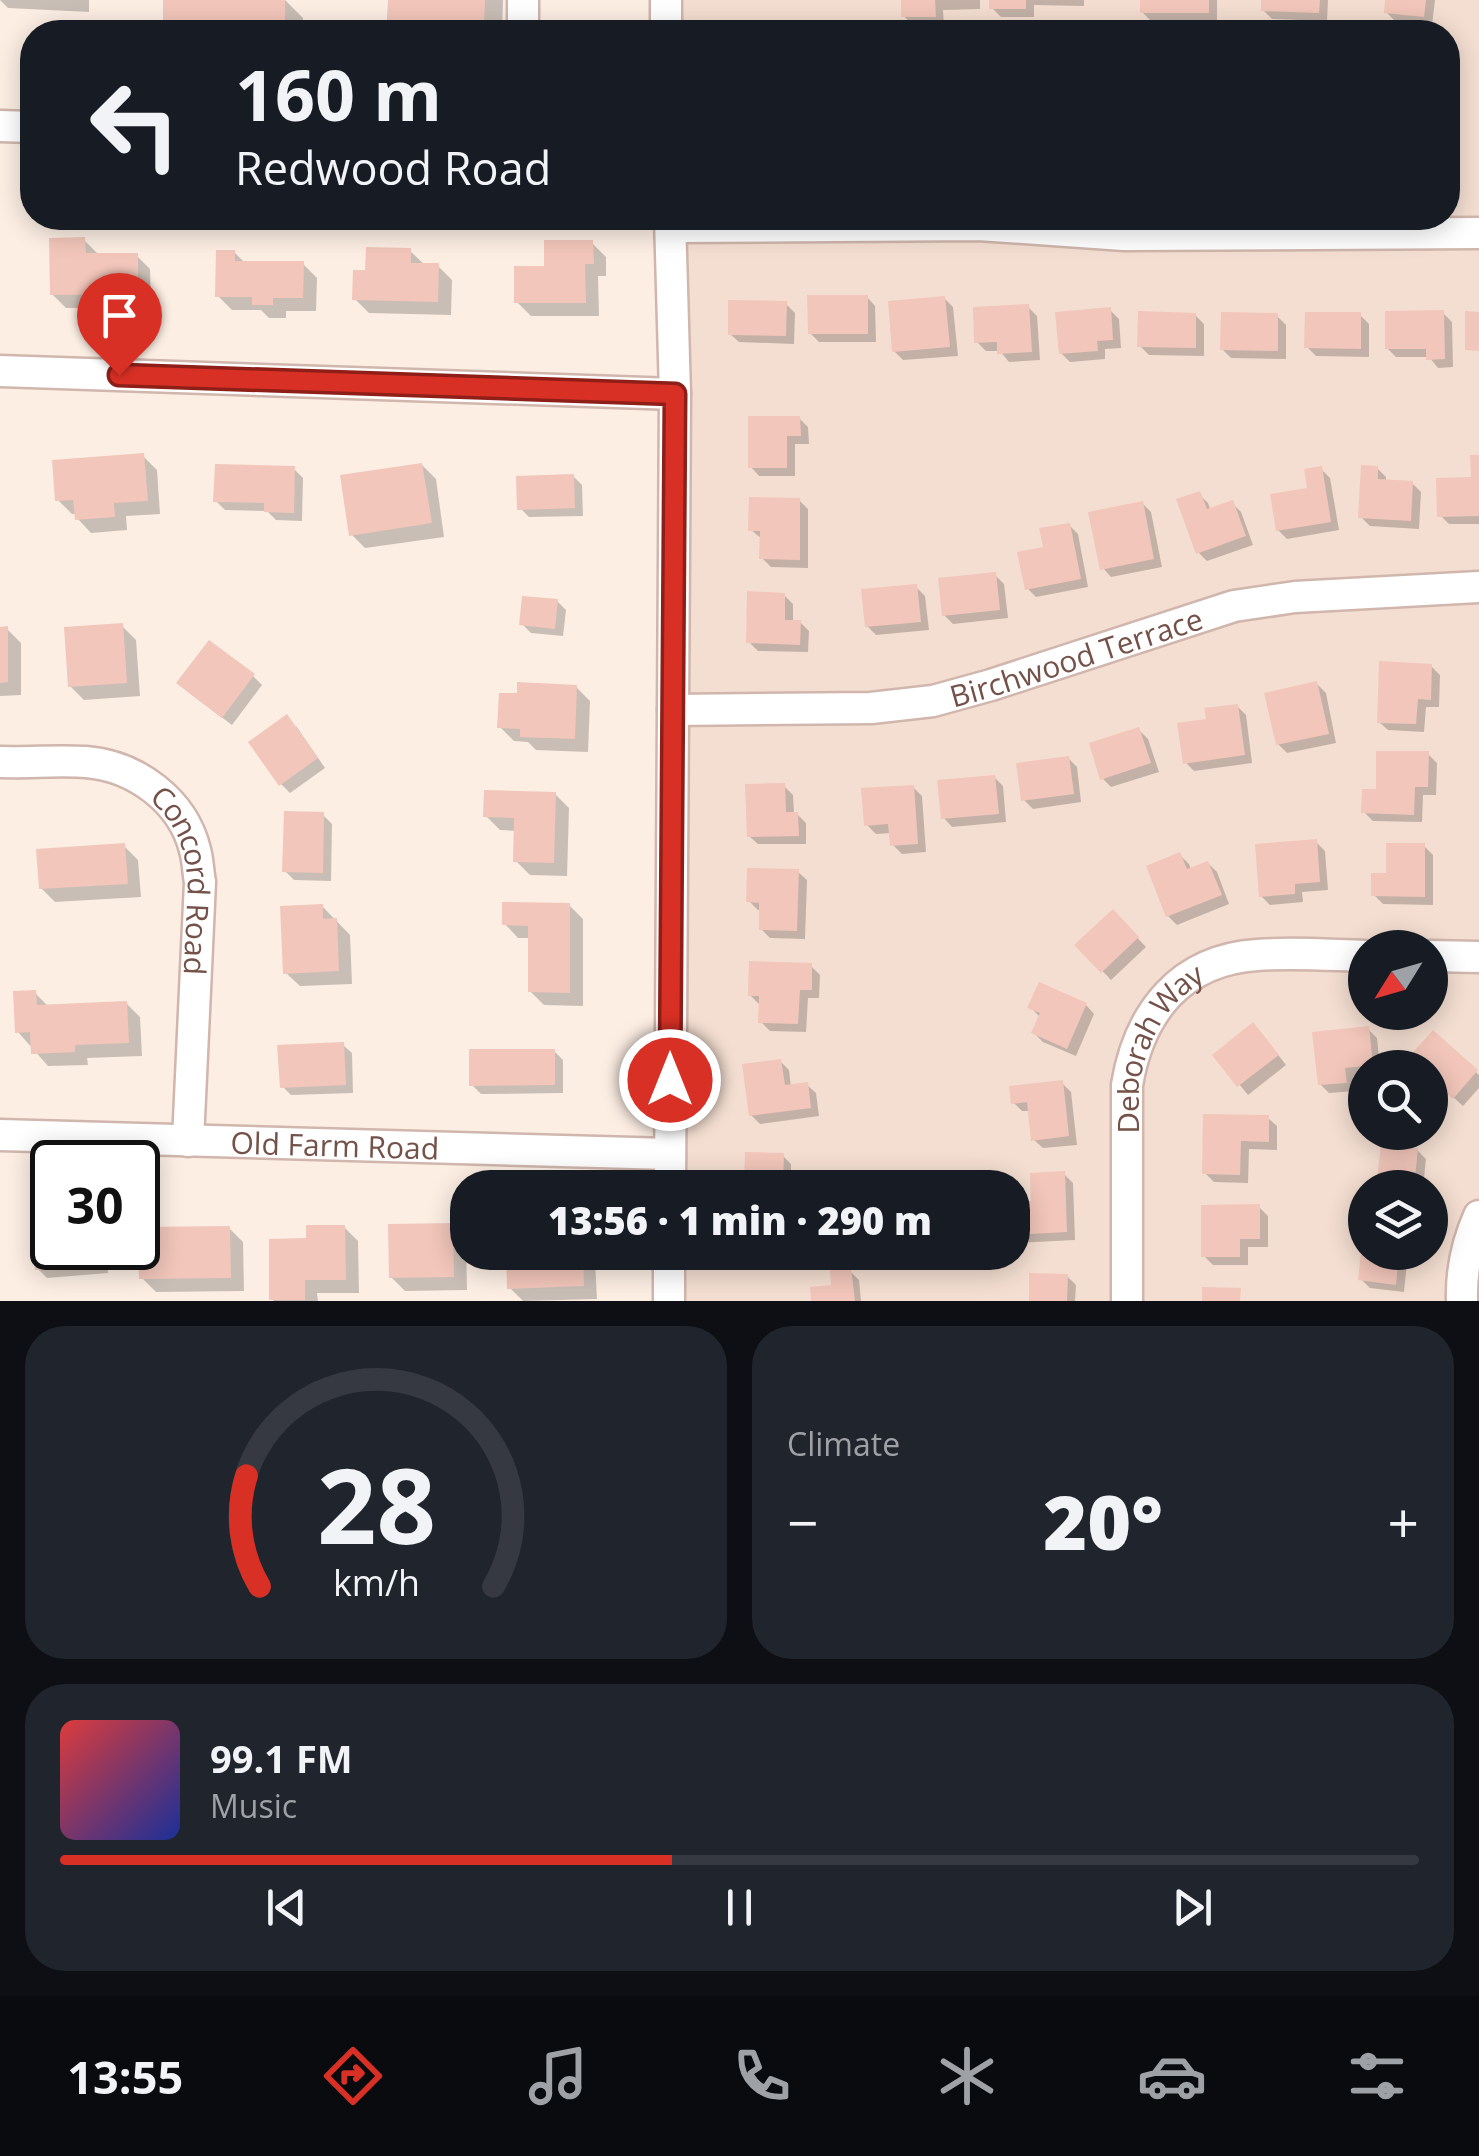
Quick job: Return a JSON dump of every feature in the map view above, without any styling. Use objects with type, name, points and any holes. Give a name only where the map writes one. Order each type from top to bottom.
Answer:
[{"type":"street","points":[[670,1170],[675,394],[671,230]]},
{"type":"street","points":[[1052,230],[1124,235],[1479,233]]},
{"type":"street","points":[[0,371],[675,394]]},
{"type":"street","name":"Birchwood Terrace","points":[[673,710],[870,708],[934,702],[1234,606],[1295,597],[1479,587]]},
{"type":"street","name":"Concord Road","points":[[0,762],[85,762],[110,766],[155,788],[186,827],[195,850],[200,882],[188,1140]]},
{"type":"street","name":"Deborah Way","points":[[1126,1301],[1127,1085],[1136,1043],[1157,1005],[1178,985],[1229,959],[1257,954],[1348,956]]},
{"type":"street","points":[[1448,956],[1479,956]]},
{"type":"street","name":"Old Farm Road","points":[[0,1135],[670,1154]]},
{"type":"street","points":[[1462,1301],[1464,1268],[1479,1216]]},
{"type":"street","points":[[669,1301],[670,1270]]},
{"type":"shaded area","points":[[668,0],[1479,0],[1479,1301],[682,1301],[681,1270],[1030,1270],[1030,1170],[681,1170],[671,230],[1460,230],[1460,20],[669,20]]},
{"type":"building","points":[[163,0],[285,0],[285,20],[163,20]]},
{"type":"building","points":[[388,0],[485,0],[484,20],[387,20]]},
{"type":"building","points":[[901,0],[935,0],[936,17],[901,17]]},
{"type":"building","points":[[989,0],[1026,0],[1026,9],[989,9]]},
{"type":"building","points":[[1140,0],[1209,0],[1209,13],[1140,13]]},
{"type":"building","points":[[1261,0],[1320,0],[1319,13],[1261,11]]},
{"type":"building","points":[[1385,0],[1426,0],[1424,17],[1384,13]]},
{"type":"building","points":[[85,237],[86,253],[138,253],[138,294],[50,295],[49,238]]},
{"type":"building","points":[[544,240],[593,240],[594,264],[585,264],[586,303],[514,303],[514,266],[544,266]]},
{"type":"building","points":[[366,247],[411,248],[411,263],[439,263],[438,302],[352,300],[353,270],[365,270]]},
{"type":"building","points":[[216,250],[235,250],[235,261],[304,261],[303,298],[273,298],[273,305],[252,305],[252,297],[215,297]]},
{"type":"building","points":[[807,295],[868,295],[868,334],[808,334]]},
{"type":"building","points":[[945,296],[950,347],[892,352],[888,301]]},
{"type":"building","points":[[728,300],[787,301],[786,336],[728,335]]},
{"type":"building","points":[[1029,304],[1032,352],[997,354],[997,342],[974,343],[973,307]]},
{"type":"building","points":[[1111,307],[1113,340],[1097,341],[1098,351],[1059,354],[1055,312]]},
{"type":"building","points":[[1444,310],[1445,359],[1426,360],[1426,349],[1385,349],[1385,311]]},
{"type":"building","points":[[1138,311],[1196,313],[1196,348],[1137,347]]},
{"type":"building","points":[[1465,311],[1479,312],[1479,351],[1465,350]]},
{"type":"building","points":[[1221,312],[1278,313],[1278,351],[1220,350]]},
{"type":"building","points":[[1305,312],[1361,312],[1361,349],[1304,348]]},
{"type":"building","points":[[748,416],[800,416],[801,436],[787,436],[787,468],[748,468]]},
{"type":"building","points":[[144,453],[148,501],[114,503],[115,517],[75,520],[73,500],[55,501],[52,460]]},
{"type":"building","points":[[1470,455],[1479,455],[1479,516],[1437,517],[1436,478],[1471,477]]},
{"type":"building","points":[[422,463],[432,523],[349,536],[340,475]]},
{"type":"building","points":[[215,464],[295,466],[294,513],[264,512],[264,503],[213,502]]},
{"type":"building","points":[[1361,465],[1378,466],[1378,479],[1413,481],[1411,521],[1358,518]]},
{"type":"building","points":[[1322,466],[1331,522],[1276,531],[1270,494],[1307,488],[1304,469]]},
{"type":"building","points":[[574,474],[575,508],[517,510],[516,476]]},
{"type":"building","points":[[1200,491],[1207,509],[1233,500],[1246,536],[1196,554],[1176,499]]},
{"type":"building","points":[[749,497],[800,498],[800,560],[759,559],[760,531],[748,531]]},
{"type":"building","points":[[1143,501],[1154,559],[1100,570],[1088,512]]},
{"type":"building","points":[[1070,523],[1081,579],[1025,590],[1017,552],[1043,547],[1039,528]]},
{"type":"building","points":[[996,572],[1000,610],[942,616],[938,578]]},
{"type":"building","points":[[917,584],[921,622],[865,627],[861,589]]},
{"type":"building","points":[[747,591],[785,593],[785,620],[801,620],[800,645],[746,643]]},
{"type":"building","points":[[522,596],[558,599],[555,629],[519,625]]},
{"type":"building","points":[[123,623],[127,683],[68,687],[64,627]]},
{"type":"building","points":[[8,626],[8,682],[0,683],[0,627]]},
{"type":"building","points":[[209,640],[255,674],[222,718],[176,683]]},
{"type":"building","points":[[1379,661],[1432,664],[1431,700],[1418,699],[1416,724],[1377,723]]},
{"type":"building","points":[[1317,681],[1329,734],[1276,745],[1264,693]]},
{"type":"building","points":[[517,682],[577,685],[575,739],[520,737],[520,729],[497,728],[499,693],[517,693]]},
{"type":"building","points":[[1238,704],[1245,755],[1183,764],[1177,723],[1206,719],[1204,708]]},
{"type":"building","points":[[287,714],[318,758],[279,786],[248,742]]},
{"type":"building","points":[[1139,727],[1151,763],[1100,780],[1089,743]]},
{"type":"building","points":[[1376,751],[1429,751],[1428,787],[1415,787],[1414,815],[1361,813],[1362,789],[1376,789]]},
{"type":"building","points":[[1069,756],[1074,794],[1021,801],[1016,763]]},
{"type":"building","points":[[995,775],[999,814],[941,819],[937,780]]},
{"type":"building","points":[[785,783],[786,812],[798,812],[799,836],[747,837],[745,784]]},
{"type":"building","points":[[914,785],[918,844],[890,846],[888,824],[864,826],[861,788]]},
{"type":"building","points":[[484,790],[556,792],[554,863],[513,862],[514,818],[483,817]]},
{"type":"building","points":[[284,811],[324,812],[323,873],[282,872]]},
{"type":"building","points":[[1317,839],[1320,882],[1295,884],[1295,894],[1259,897],[1255,844]]},
{"type":"building","points":[[125,843],[128,884],[39,889],[36,849]]},
{"type":"building","points":[[1386,843],[1425,843],[1425,897],[1371,896],[1371,873],[1386,873]]},
{"type":"building","points":[[1180,852],[1187,869],[1208,861],[1222,895],[1166,917],[1146,866]]},
{"type":"building","points":[[747,868],[799,869],[797,931],[759,930],[759,903],[746,902]]},
{"type":"building","points":[[502,902],[570,903],[570,993],[528,992],[528,926],[502,925]]},
{"type":"building","points":[[323,904],[323,919],[337,918],[339,971],[283,974],[280,906]]},
{"type":"building","points":[[1113,909],[1139,937],[1101,973],[1074,945]]},
{"type":"building","points":[[749,961],[812,963],[812,990],[800,990],[798,1024],[758,1023],[759,996],[748,996]]},
{"type":"building","points":[[1039,982],[1087,1003],[1067,1049],[1031,1033],[1040,1013],[1027,1008]]},
{"type":"building","points":[[36,990],[37,1005],[127,1001],[129,1043],[75,1045],[75,1052],[31,1054],[30,1032],[15,1033],[13,991]]},
{"type":"building","points":[[1253,1022],[1279,1055],[1237,1087],[1212,1055]]},
{"type":"building","points":[[1369,1030],[1371,1050],[1348,1050],[1347,1083],[1318,1085],[1312,1032]]},
{"type":"building","points":[[1433,1030],[1478,1070],[1453,1099],[1448,1094],[1448,1050],[1415,1050]]},
{"type":"building","points":[[344,1042],[346,1085],[280,1088],[277,1045]]},
{"type":"building","points":[[469,1049],[555,1049],[555,1085],[469,1086]]},
{"type":"building","points":[[781,1059],[785,1085],[808,1082],[811,1108],[749,1116],[742,1064]]},
{"type":"building","points":[[1063,1080],[1069,1136],[1031,1141],[1027,1102],[1011,1104],[1009,1086]]},
{"type":"building","points":[[1203,1114],[1269,1115],[1269,1142],[1241,1141],[1240,1175],[1202,1174]]},
{"type":"building","points":[[1380,1150],[1418,1150],[1416,1170],[1378,1170]]},
{"type":"building","points":[[745,1152],[784,1153],[784,1170],[744,1170]]},
{"type":"building","points":[[1065,1171],[1067,1232],[1030,1234],[1030,1173]]},
{"type":"building","points":[[1260,1204],[1260,1239],[1240,1239],[1240,1257],[1201,1257],[1201,1205]]},
{"type":"building","points":[[450,1223],[450,1270],[454,1270],[454,1277],[389,1278],[388,1224]]},
{"type":"building","points":[[306,1225],[345,1225],[346,1280],[305,1280],[305,1300],[269,1300],[269,1239],[306,1238]]},
{"type":"building","points":[[230,1226],[231,1278],[139,1279],[139,1270],[160,1270],[160,1227]]},
{"type":"building","points":[[506,1270],[584,1270],[584,1286],[507,1289]]},
{"type":"building","points":[[830,1270],[851,1270],[855,1301],[811,1301],[810,1287],[831,1285]]},
{"type":"building","points":[[1359,1270],[1397,1270],[1396,1285],[1358,1280]]},
{"type":"building","points":[[1029,1273],[1068,1274],[1067,1301],[1029,1301]]},
{"type":"building","points":[[1202,1287],[1241,1288],[1240,1301],[1202,1301]]},
{"type":"route","points":[[119,375],[675,394],[670,1080]]}]
